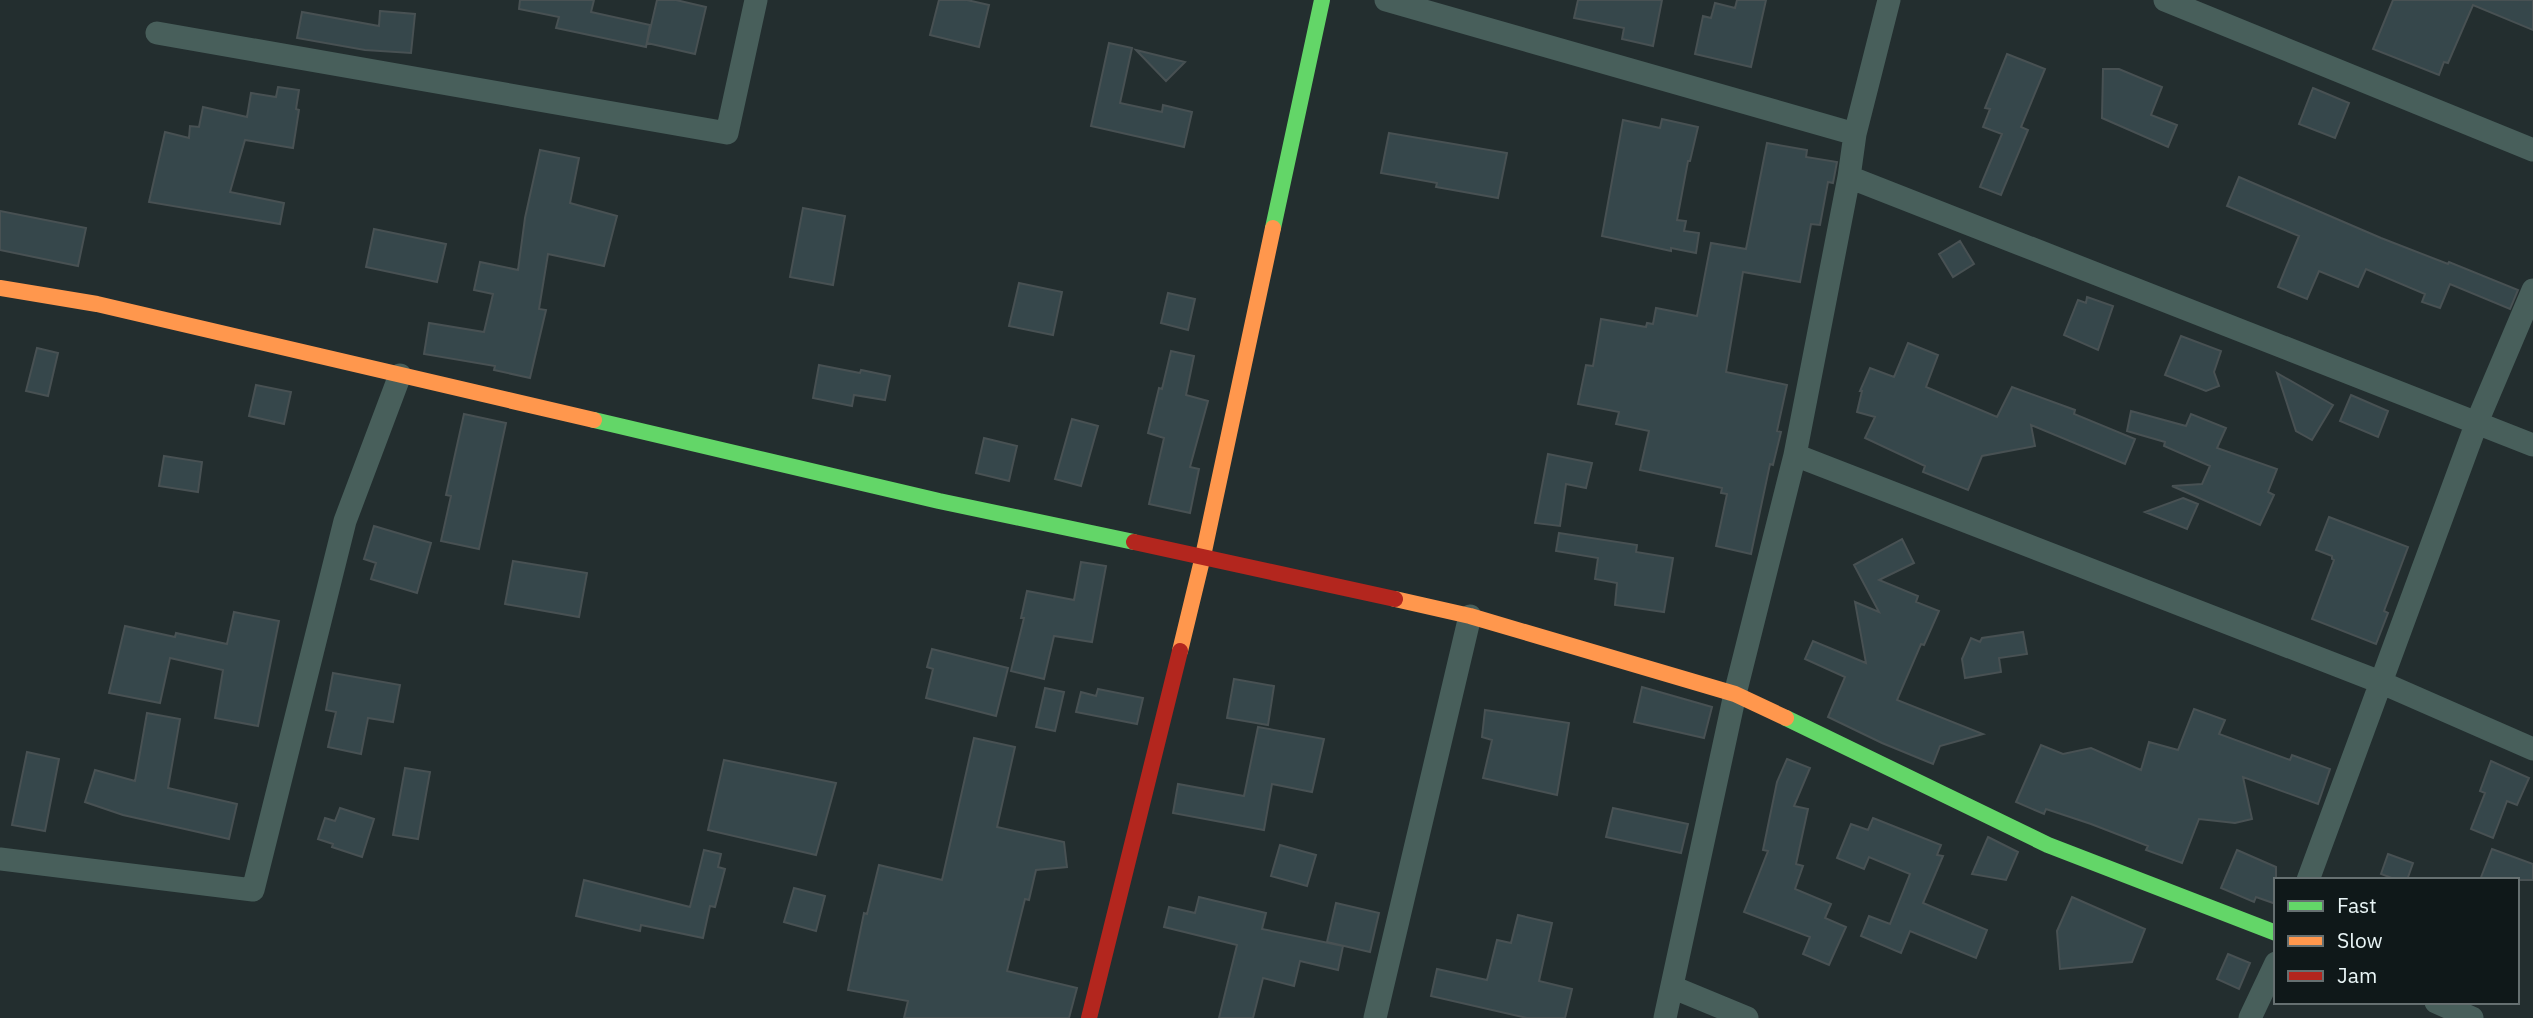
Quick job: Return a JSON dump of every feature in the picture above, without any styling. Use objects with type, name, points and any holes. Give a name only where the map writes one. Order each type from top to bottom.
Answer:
[{"type":"street","points":[[157,33],[727,133],[756,0]]},
{"type":"street","points":[[1088,1018],[1203,556],[1322,0]]},
{"type":"street","points":[[1386,0],[1855,134]]},
{"type":"street","points":[[1664,1018],[1735,694],[1795,455],[1855,134],[1889,0]]},
{"type":"street","points":[[2165,0],[2533,150]]},
{"type":"street","points":[[1849,177],[2533,444]]},
{"type":"street","points":[[0,288],[97,304],[939,501],[1203,556],[1470,616],[1735,694],[2048,845],[2274,932]]},
{"type":"street","points":[[2309,878],[2477,422],[2533,290]]},
{"type":"street","points":[[0,859],[253,890],[345,521],[400,375]]},
{"type":"street","points":[[1795,455],[2380,682],[2533,749]]},
{"type":"street","points":[[1375,1018],[1470,616]]},
{"type":"street","points":[[2250,1018],[2274,967]]},
{"type":"street","points":[[1672,987],[1747,1018]]},
{"type":"street","points":[[2440,1004],[2472,1018]]},
{"type":"building","points":[[520,0],[594,0],[591,12],[650,25],[646,47],[556,28],[559,17],[519,9]]},
{"type":"building","points":[[657,0],[676,0],[706,7],[695,54],[647,43]]},
{"type":"building","points":[[939,0],[967,0],[989,5],[979,47],[930,35]]},
{"type":"building","points":[[1578,0],[1662,0],[1653,46],[1622,39],[1624,28],[1574,18]]},
{"type":"building","points":[[1737,0],[1766,0],[1751,67],[1695,54],[1703,16],[1711,18],[1715,3],[1735,8]]},
{"type":"building","points":[[2393,0],[2533,0],[2533,30],[2473,5],[2448,63],[2444,62],[2439,75],[2373,49]]},
{"type":"building","points":[[380,11],[415,14],[411,53],[365,50],[297,38],[302,12],[379,26]]},
{"type":"building","points":[[1109,43],[1132,48],[1120,103],[1162,112],[1163,105],[1192,112],[1184,147],[1091,126]]},
{"type":"building","points":[[1136,50],[1185,62],[1166,81]]},
{"type":"building","points":[[2007,54],[2045,69],[2021,127],[2028,130],[2001,195],[1980,187],[2002,134],[1983,127],[1990,109],[1985,108]]},
{"type":"building","points":[[2103,69],[2119,69],[2162,87],[2151,115],[2177,125],[2168,147],[2102,118]]},
{"type":"building","points":[[278,87],[299,90],[293,148],[245,140],[230,192],[284,203],[280,224],[149,202],[165,132],[189,138],[190,126],[199,127],[203,107],[247,117],[251,93],[276,97]]},
{"type":"building","points":[[2313,88],[2349,103],[2335,138],[2299,124]]},
{"type":"building","points":[[1662,119],[1698,127],[1688,161],[1677,220],[1686,221],[1684,231],[1699,233],[1696,253],[1671,248],[1671,251],[1602,236],[1623,120],[1660,128]]},
{"type":"building","points":[[1389,133],[1507,153],[1498,198],[1436,187],[1437,183],[1381,173]]},
{"type":"building","points":[[1767,143],[1807,150],[1806,157],[1837,162],[1833,183],[1828,182],[1820,225],[1811,224],[1800,282],[1743,272],[1726,372],[1787,385],[1777,431],[1781,432],[1773,465],[1770,464],[1751,554],[1716,546],[1727,494],[1721,493],[1722,488],[1640,470],[1649,431],[1616,424],[1619,412],[1578,404],[1586,365],[1593,366],[1601,319],[1646,327],[1647,323],[1653,324],[1656,308],[1697,316],[1711,243],[1746,249]]},
{"type":"building","points":[[540,150],[579,158],[570,203],[617,216],[604,266],[548,254],[539,309],[546,310],[530,378],[494,370],[495,366],[424,354],[429,323],[484,332],[493,294],[474,290],[480,262],[518,270],[525,218]]},
{"type":"building","points":[[2239,177],[2381,238],[2518,290],[2510,309],[2450,284],[2440,308],[2422,302],[2425,294],[2366,269],[2358,287],[2319,271],[2307,299],[2278,287],[2299,236],[2227,206]]},
{"type":"building","points":[[803,208],[845,216],[833,285],[790,277]]},
{"type":"building","points":[[0,211],[86,228],[78,266],[0,250]]},
{"type":"building","points":[[374,229],[446,244],[437,282],[366,267]]},
{"type":"building","points":[[1960,241],[1974,264],[1953,277],[1939,254]]},
{"type":"building","points":[[1019,283],[1062,292],[1053,335],[1009,326]]},
{"type":"building","points":[[1168,293],[1195,299],[1188,330],[1161,323]]},
{"type":"building","points":[[2087,297],[2113,306],[2098,350],[2064,335],[2078,300],[2086,303]]},
{"type":"building","points":[[2181,336],[2221,351],[2214,372],[2219,386],[2206,391],[2165,375]]},
{"type":"building","points":[[1908,343],[1938,355],[1926,387],[1997,417],[2012,387],[2075,410],[2074,414],[2135,439],[2125,464],[2031,425],[2035,446],[1982,456],[1968,490],[1923,472],[1925,466],[1865,438],[1875,417],[1857,412],[1860,391],[1870,368],[1894,377]]},
{"type":"building","points":[[37,348],[58,353],[48,396],[26,391]]},
{"type":"building","points":[[1171,351],[1194,356],[1186,395],[1208,401],[1190,467],[1199,469],[1190,513],[1149,504],[1164,438],[1148,433]]},
{"type":"building","points":[[819,365],[890,376],[885,400],[854,395],[852,406],[813,398]]},
{"type":"building","points":[[2277,373],[2333,405],[2312,440],[2296,431]]},
{"type":"building","points":[[256,385],[291,392],[284,424],[249,416]]},
{"type":"building","points":[[2351,395],[2388,411],[2378,437],[2340,421]]},
{"type":"building","points":[[2131,411],[2186,426],[2191,414],[2226,428],[2217,448],[2277,469],[2268,492],[2274,495],[2260,525],[2172,486],[2202,484],[2210,466],[2164,446],[2165,442],[2127,431]]},
{"type":"building","points":[[464,414],[506,423],[479,549],[441,541],[451,496],[446,495]]},
{"type":"building","points":[[1072,419],[1098,426],[1081,486],[1055,479]]},
{"type":"building","points":[[984,438],[1017,446],[1009,481],[976,473]]},
{"type":"building","points":[[1548,454],[1592,463],[1586,488],[1566,484],[1560,526],[1535,523]]},
{"type":"building","points":[[164,456],[202,462],[198,492],[159,486]]},
{"type":"building","points":[[2183,498],[2198,504],[2187,529],[2145,512]]},
{"type":"building","points":[[2329,517],[2408,547],[2384,611],[2388,613],[2376,644],[2312,619],[2334,560],[2332,556],[2316,550]]},
{"type":"building","points":[[374,526],[431,543],[417,593],[371,579],[376,563],[364,559]]},
{"type":"building","points":[[1559,533],[1637,545],[1636,552],[1673,558],[1664,612],[1615,605],[1617,583],[1595,579],[1598,558],[1556,551]]},
{"type":"building","points":[[1902,539],[1914,563],[1879,580],[1918,596],[1916,602],[1939,611],[1924,645],[1921,644],[1897,700],[1983,734],[1940,746],[1933,764],[1828,717],[1845,677],[1805,659],[1813,641],[1866,663],[1855,602],[1879,612],[1854,565]]},
{"type":"building","points":[[513,561],[587,573],[579,617],[505,604]]},
{"type":"building","points":[[1081,562],[1106,566],[1092,642],[1054,636],[1044,679],[1011,671],[1024,618],[1021,618],[1027,591],[1074,600]]},
{"type":"building","points":[[234,612],[279,621],[258,726],[215,718],[223,670],[170,658],[160,703],[109,693],[125,626],[175,637],[176,633],[227,644]]},
{"type":"building","points":[[2023,632],[2027,654],[1999,658],[2001,672],[1965,678],[1962,659],[1971,638],[1980,642],[1982,638]]},
{"type":"building","points":[[932,649],[1008,668],[996,716],[926,698],[933,669],[927,667]]},
{"type":"building","points":[[333,673],[400,685],[393,722],[368,718],[361,754],[328,747],[336,712],[326,710]]},
{"type":"building","points":[[1234,679],[1274,686],[1268,725],[1227,718]]},
{"type":"building","points":[[1642,687],[1712,707],[1704,738],[1634,722]]},
{"type":"building","points":[[1045,688],[1064,692],[1055,731],[1036,727]]},
{"type":"building","points":[[1098,689],[1143,698],[1137,724],[1076,712],[1081,692],[1096,696]]},
{"type":"building","points":[[2194,709],[2225,720],[2219,734],[2290,760],[2292,755],[2330,769],[2318,804],[2243,777],[2252,819],[2235,823],[2199,819],[2182,863],[2146,850],[2148,846],[2091,824],[2046,809],[2044,814],[2016,802],[2041,745],[2063,754],[2091,748],[2141,770],[2149,742],[2178,750]]},
{"type":"building","points":[[1485,710],[1569,723],[1557,795],[1483,778],[1492,740],[1482,737]]},
{"type":"building","points":[[147,713],[180,719],[168,788],[237,804],[229,839],[123,815],[85,802],[95,770],[135,781]]},
{"type":"building","points":[[1258,727],[1324,739],[1312,792],[1272,784],[1264,830],[1173,813],[1178,784],[1244,796]]},
{"type":"building","points":[[974,738],[1015,747],[997,827],[1064,842],[1067,867],[1036,870],[1029,900],[1025,899],[1007,971],[1077,988],[1069,1018],[904,1018],[908,1001],[848,990],[864,913],[867,914],[879,865],[942,880]]},
{"type":"building","points":[[27,752],[59,759],[45,831],[12,825]]},
{"type":"building","points":[[1787,759],[1810,768],[1794,806],[1808,809],[1796,864],[1803,866],[1795,889],[1831,904],[1825,918],[1846,927],[1829,965],[1803,954],[1810,937],[1744,912],[1768,851],[1763,850],[1777,782]]},
{"type":"building","points":[[724,760],[836,783],[816,855],[708,830]]},
{"type":"building","points":[[2491,761],[2529,778],[2517,805],[2507,801],[2493,838],[2471,829],[2485,793],[2480,791]]},
{"type":"building","points":[[405,768],[430,772],[418,839],[393,835]]},
{"type":"building","points":[[340,808],[374,819],[362,857],[332,847],[333,844],[318,839],[325,818],[335,821]]},
{"type":"building","points":[[1613,808],[1688,824],[1681,853],[1606,837]]},
{"type":"building","points":[[1873,818],[1941,845],[1937,855],[1943,856],[1923,903],[1987,930],[1976,958],[1910,931],[1901,953],[1861,936],[1869,916],[1890,924],[1910,874],[1869,857],[1864,869],[1837,858],[1851,824],[1868,830]]},
{"type":"building","points":[[1988,837],[2018,852],[2006,880],[1972,874]]},
{"type":"building","points":[[1280,845],[1316,855],[1307,886],[1271,876]]},
{"type":"building","points":[[2492,849],[2533,864],[2533,880],[2481,878]]},
{"type":"building","points":[[704,850],[721,854],[718,867],[725,869],[715,907],[710,906],[703,938],[641,925],[640,931],[576,916],[584,880],[690,907]]},
{"type":"building","points":[[2237,850],[2276,867],[2274,903],[2256,897],[2254,902],[2221,888]]},
{"type":"building","points":[[2388,854],[2413,863],[2408,878],[2392,878],[2381,874]]},
{"type":"building","points":[[794,888],[825,896],[816,931],[784,922]]},
{"type":"building","points":[[1199,897],[1266,913],[1262,929],[1343,946],[1338,970],[1300,961],[1294,986],[1263,978],[1253,1018],[1219,1018],[1237,945],[1164,927],[1169,907],[1195,913]]},
{"type":"building","points":[[2072,897],[2145,929],[2132,962],[2060,969],[2057,931]]},
{"type":"building","points":[[1336,903],[1379,913],[1370,952],[1327,942]]},
{"type":"building","points":[[1518,915],[1552,923],[1539,981],[1572,989],[1565,1018],[1527,1018],[1431,996],[1437,969],[1487,980],[1497,940],[1511,943]]},
{"type":"building","points":[[2228,954],[2250,963],[2239,989],[2217,979]]},
{"type":"traffic: fast","points":[[1273,228],[1322,0]]},
{"type":"traffic: fast","points":[[594,420],[939,501],[1134,542]]},
{"type":"traffic: fast","points":[[1786,718],[2048,845],[2274,932]]},
{"type":"traffic: slow","points":[[1180,651],[1273,228]]},
{"type":"traffic: slow","points":[[0,288],[97,304],[594,420]]},
{"type":"traffic: slow","points":[[1395,599],[1470,616],[1735,694],[1786,718]]},
{"type":"traffic: jam","points":[[1134,542],[1395,599]]},
{"type":"traffic: jam","points":[[1089,1018],[1180,651]]}]
